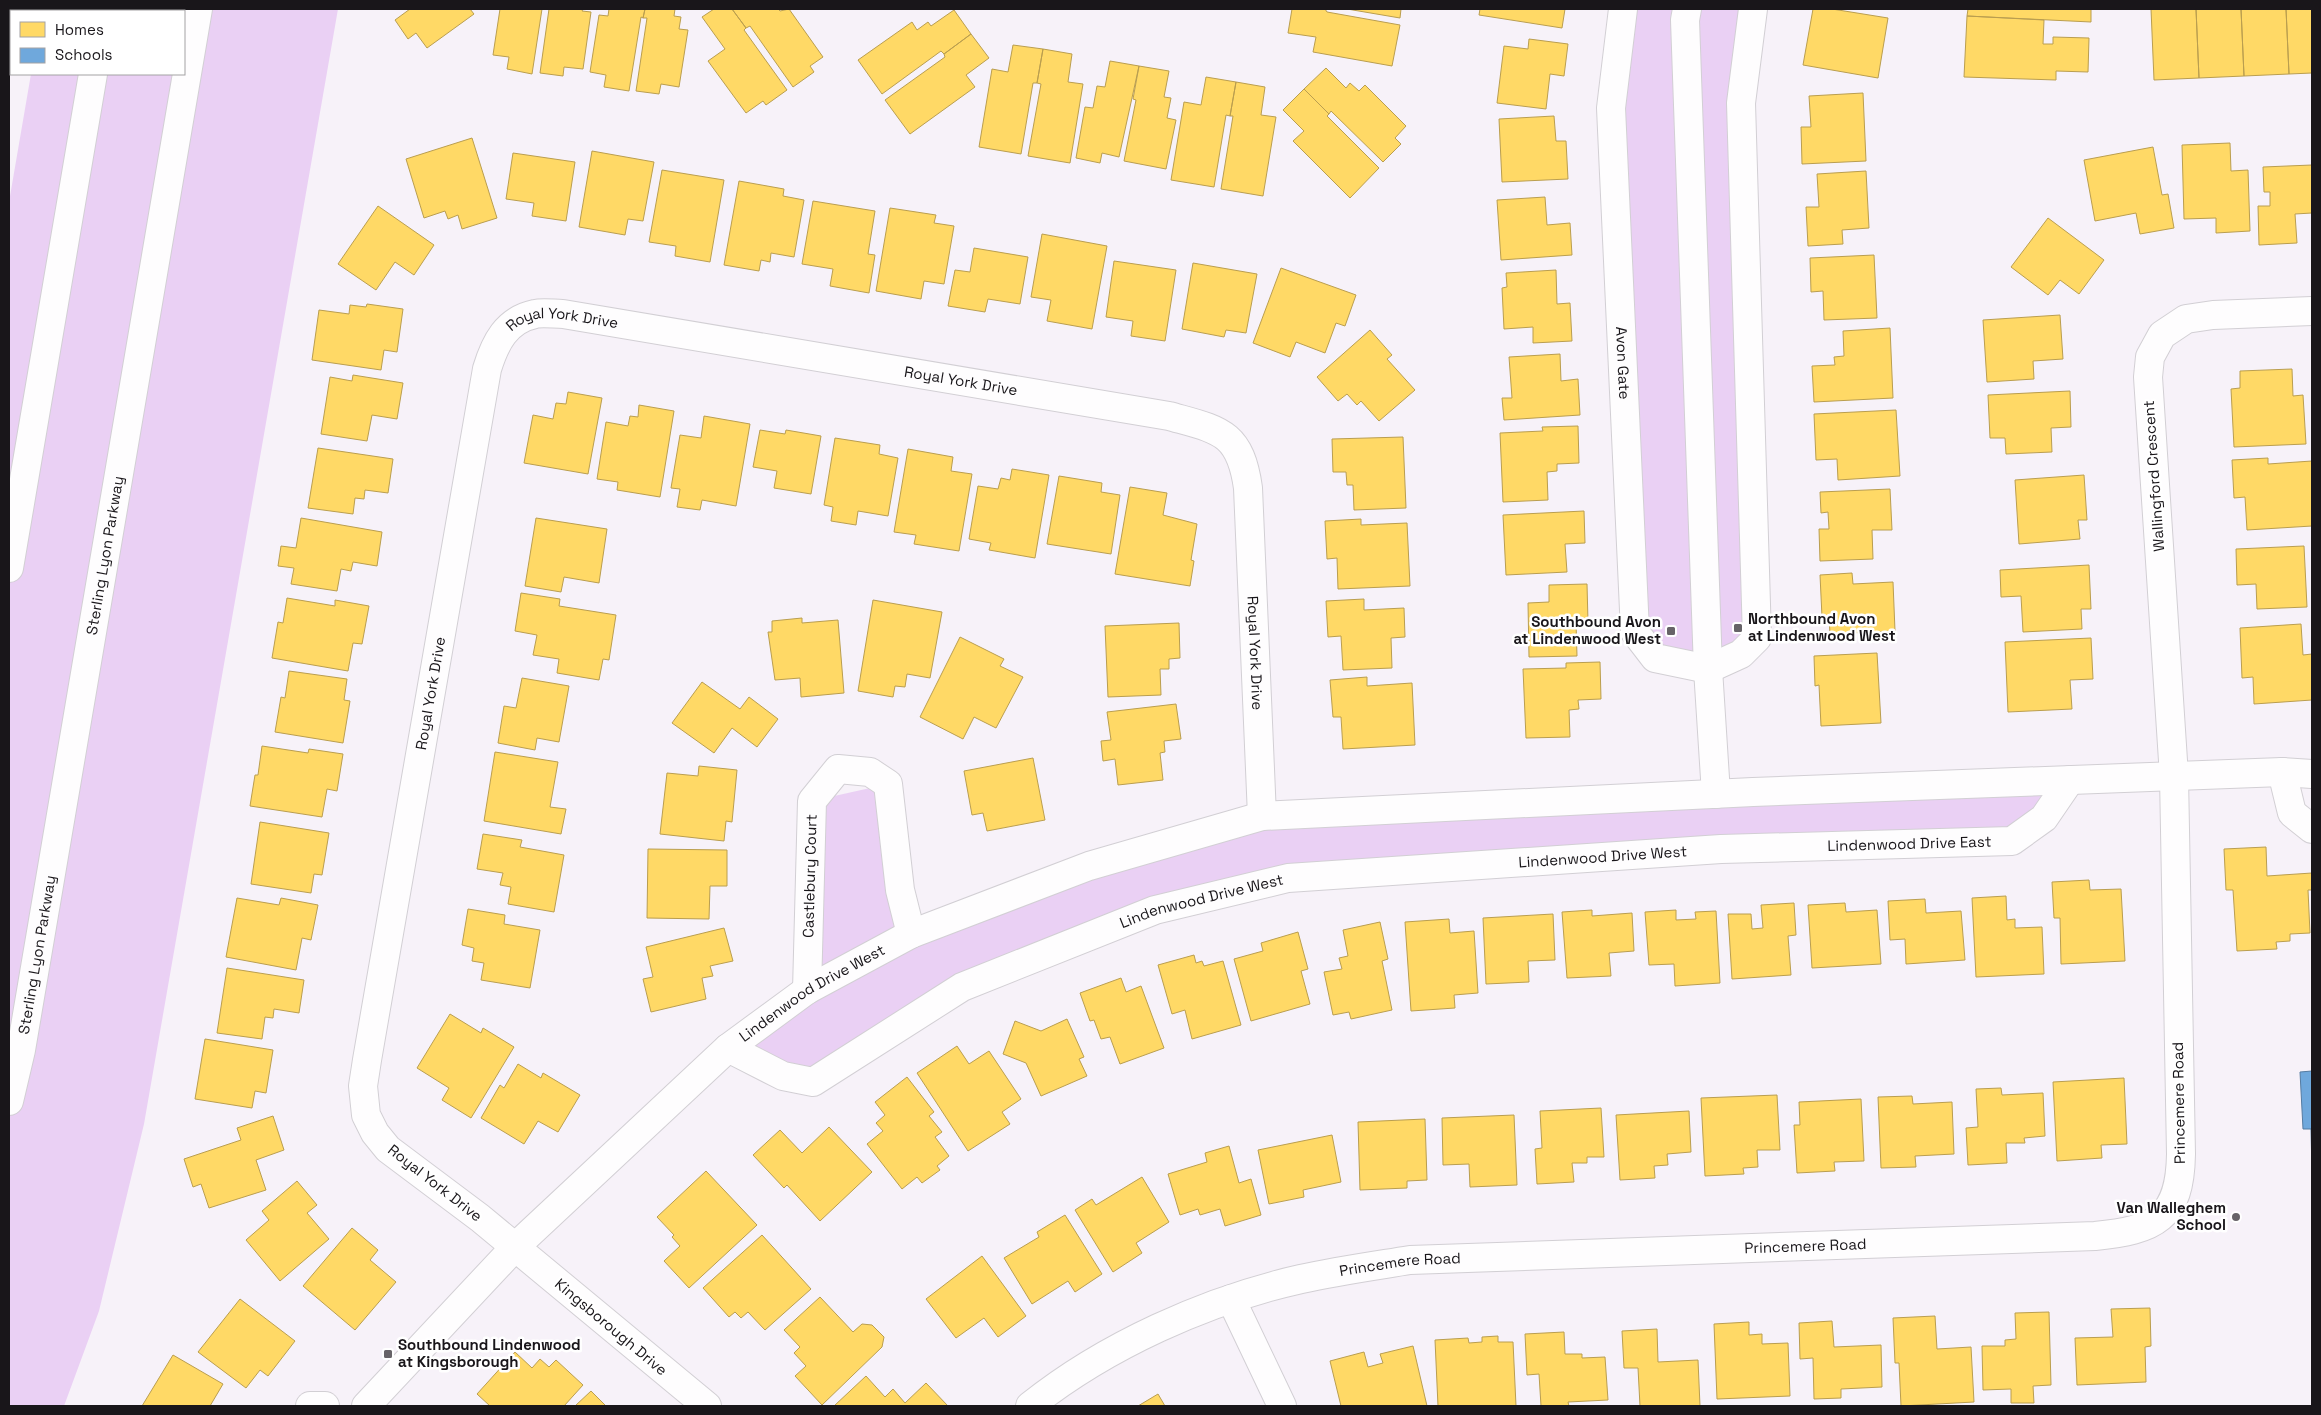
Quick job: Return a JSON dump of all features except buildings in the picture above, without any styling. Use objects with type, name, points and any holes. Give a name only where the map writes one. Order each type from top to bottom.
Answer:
[{"type":"street","name":"Sterling Lyon Parkway","points":[[9,1101],[21,1050],[198,9]]},
{"type":"street","name":"Avon Gate","points":[[1623,9],[1611,108],[1635,632],[1655,658],[1708,669]]},
{"type":"street","points":[[1687,9],[1685,20],[1708,669],[1716,794],[2282,772],[2312,774]]},
{"type":"street","points":[[1708,669],[1741,654],[1757,638],[1741,103],[1753,9]]},
{"type":"street","points":[[9,568],[93,75]]},
{"type":"street","name":"Wallingford Crescent","points":[[2174,776],[2148,377],[2150,357],[2162,335],[2186,320],[2213,315],[2312,311]]},
{"type":"street","name":"Royal York Drive","points":[[515,1247],[388,1149],[375,1133],[366,1115],[363,1086],[487,370],[494,345],[510,325],[535,314],[562,314],[1169,416],[1215,429],[1232,443],[1244,463],[1248,488],[1262,816]]},
{"type":"street","name":"Castlebury Court","points":[[807,990],[812,801],[838,769],[870,772],[888,784],[900,890],[911,934]]},
{"type":"street","points":[[2282,772],[2292,813],[2312,829]]},
{"type":"street","name":"Princemere Road","points":[[1030,1406],[1096,1362],[1148,1333],[1231,1299],[1308,1278],[1410,1260],[2095,1236],[2126,1233],[2150,1225],[2168,1210],[2181,1179],[2174,776]]},
{"type":"street","name":"Lindenwood Drive East","points":[[1721,849],[2012,841],[2044,818],[2070,780]]},
{"type":"street","name":"Lindenwood Drive West","points":[[366,1406],[515,1247],[728,1048],[807,990],[911,934],[1089,866],[1262,816],[1716,794]]},
{"type":"street","name":"Lindenwood Drive West","points":[[728,1048],[782,1076],[813,1082],[962,987],[1155,910],[1288,878],[1721,849]]},
{"type":"street","name":"Kingsborough Drive","points":[[515,1247],[707,1406]]},
{"type":"street","points":[[1231,1299],[1282,1406]]},
{"type":"street","points":[[310,1406],[325,1406]]},
{"type":"shaded area","points":[[338,9],[144,1124],[99,1311],[64,1406],[9,1406],[9,202],[31,75],[185,75],[185,10],[42,10]]},
{"type":"shaded area","points":[[1623,9],[1753,9],[1757,638],[1708,669],[1635,632],[1611,108]]},
{"type":"shaded area","points":[[2070,780],[2012,841],[1287,878],[962,987],[813,1082],[728,1048],[807,989],[812,801],[888,784],[911,933],[1262,816]]},
{"type":"place","name":"Northbound Avon at Lindenwood West","points":[[1738,628]]},
{"type":"place","name":"Southbound Avon at Lindenwood West","points":[[1671,631]]},
{"type":"place","name":"Van Walleghem School","points":[[2236,1217]]},
{"type":"place","name":"Southbound Lindenwood at Kingsborough","points":[[388,1354]]}]
